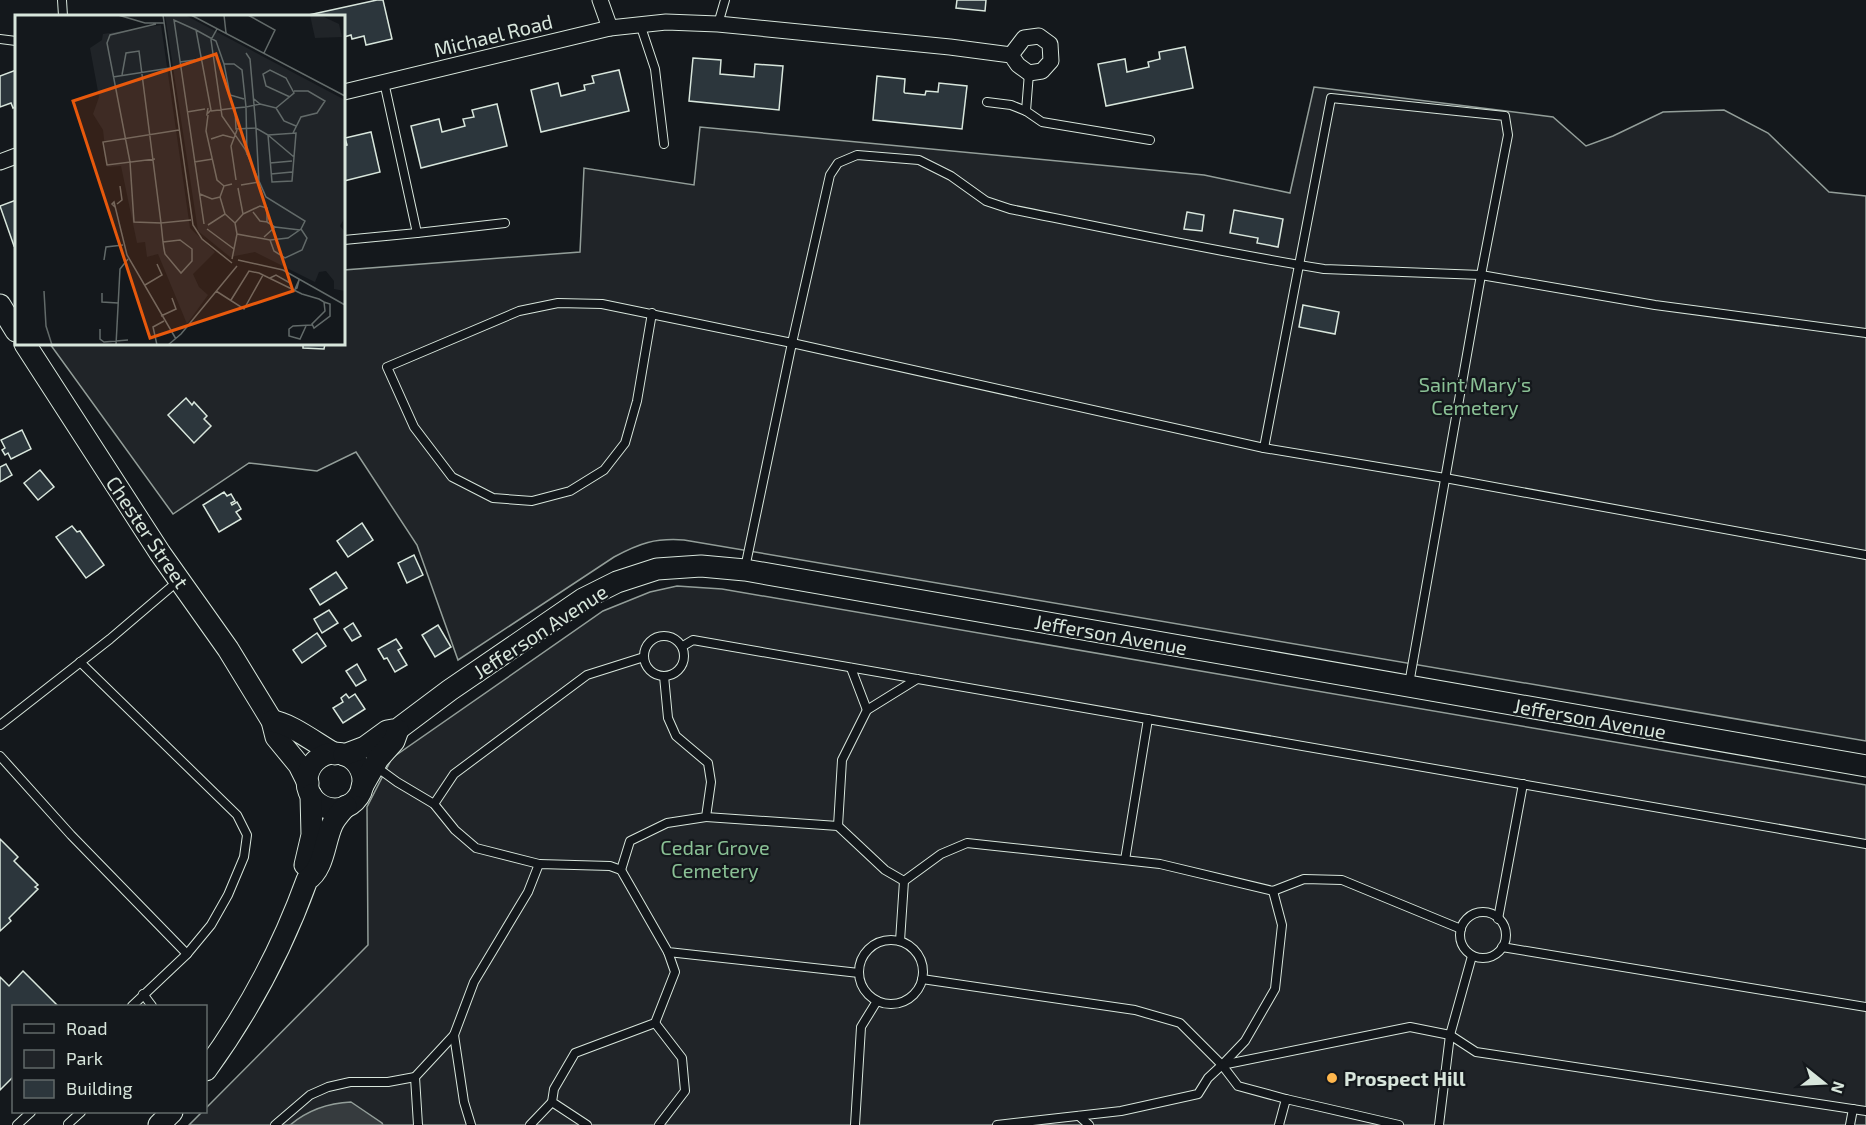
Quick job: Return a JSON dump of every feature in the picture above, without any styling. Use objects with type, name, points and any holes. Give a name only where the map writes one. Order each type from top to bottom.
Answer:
[{"type":"main road","points":[[0,305],[15,329]]},
{"type":"main road","name":"Chester Street","points":[[26,345],[179,579],[228,649],[272,721],[276,737],[299,765],[309,789]]},
{"type":"main road","name":"Jefferson Avenue","points":[[339,754],[365,747],[387,731],[398,729],[450,690],[583,599],[617,582],[657,569],[701,566],[745,570],[1866,766]]},
{"type":"main road","points":[[207,1068],[258,992],[289,926],[307,880],[316,872],[332,825],[346,806],[358,796],[362,787],[360,768],[351,759],[308,739],[287,724],[272,721]]},
{"type":"main road","name":"Jefferson Avenue","points":[[362,787],[374,766],[394,741],[398,729]]},
{"type":"main road","points":[[307,880],[305,867],[312,835],[308,774],[322,757],[339,754]]},
{"type":"main road","points":[[309,789],[318,803],[326,808],[337,809],[346,806]]},
{"type":"main road","points":[[159,1125],[171,1113]]},
{"type":"street","points":[[600,0],[610,28]]},
{"type":"street","name":"Michael Road","points":[[345,92],[610,28],[666,22],[718,24],[950,47],[1011,56]]},
{"type":"street","points":[[1039,36],[1050,44],[1051,61],[1042,71],[1029,73],[1011,56],[1024,38],[1039,36]]},
{"type":"street","points":[[0,162],[15,156]]},
{"type":"lane","points":[[62,0],[63,15]]},
{"type":"lane","points":[[718,24],[725,0]]},
{"type":"lane","points":[[640,24],[655,69],[664,144]]},
{"type":"lane","points":[[0,39],[15,41]]},
{"type":"lane","points":[[1026,111],[1029,73]]},
{"type":"lane","points":[[384,82],[417,233]]},
{"type":"lane","points":[[1264,448],[1331,98],[1505,116],[1508,135],[1480,275],[1409,686]]},
{"type":"lane","points":[[987,102],[1011,105],[1026,111],[1042,122],[1150,140]]},
{"type":"lane","points":[[745,570],[792,343],[831,176],[838,163],[857,155],[919,160],[951,176],[986,201],[1010,210],[1299,265],[1324,269],[1480,275],[1654,305],[1866,333]]},
{"type":"lane","points":[[345,240],[505,223]]},
{"type":"lane","points":[[652,314],[638,401],[625,443],[604,470],[570,491],[532,501],[494,498],[452,477],[414,427],[387,367],[519,311],[558,303],[602,304],[652,314],[792,343],[1264,448],[1445,478],[1866,555]]},
{"type":"lane","points":[[0,725],[179,579]]},
{"type":"lane","points":[[660,636],[674,637],[683,646],[682,666],[677,671],[664,676],[652,672],[647,667],[644,657],[649,642],[660,636]]},
{"type":"lane","points":[[683,646],[693,640],[1866,844]]},
{"type":"lane","points":[[434,804],[453,774],[587,675],[644,657]]},
{"type":"lane","points":[[80,662],[237,815],[247,835],[244,857],[228,895],[211,925],[187,954],[133,1005]]},
{"type":"lane","points":[[852,668],[867,710]]},
{"type":"lane","points":[[664,676],[668,718],[676,736],[708,762],[711,782],[706,817]]},
{"type":"lane","points":[[838,826],[842,760],[867,710],[916,679]]},
{"type":"lane","points":[[1125,860],[1148,719]]},
{"type":"lane","points":[[0,756],[71,835],[187,954]]},
{"type":"lane","points":[[374,766],[434,804],[455,830],[476,848],[539,864],[610,866],[621,870],[668,952],[675,972],[656,1023],[576,1053],[554,1089],[552,1102],[530,1125]]},
{"type":"lane","points":[[1498,919],[1522,784]]},
{"type":"lane","points":[[621,870],[630,841],[667,823],[706,817],[838,826],[885,870],[904,881]]},
{"type":"lane","points":[[904,881],[941,854],[967,843],[1160,864],[1273,891],[1304,879],[1342,880],[1461,929]]},
{"type":"lane","points":[[274,1125],[310,1095],[328,1087],[350,1082],[388,1082],[415,1077],[454,1035],[474,982],[528,892],[539,864]]},
{"type":"lane","points":[[900,941],[904,881]]},
{"type":"lane","points":[[997,1125],[1121,1112],[1198,1094],[1208,1078],[1245,1041],[1275,988],[1282,925],[1273,891]]},
{"type":"lane","points":[[1477,913],[1492,915],[1498,919],[1505,932],[1502,947],[1486,958],[1472,956],[1463,947],[1461,929],[1470,916],[1477,913]]},
{"type":"lane","points":[[890,940],[900,941],[910,946],[918,954],[922,964],[922,979],[915,994],[898,1004],[887,1004],[868,995],[862,987],[859,974],[863,956],[870,948],[879,942],[890,940]]},
{"type":"lane","points":[[1502,947],[1866,1007]]},
{"type":"lane","points":[[668,952],[859,974]]},
{"type":"lane","points":[[1439,1125],[1450,1035],[1472,956]]},
{"type":"lane","points":[[922,979],[1146,1013],[1180,1023],[1222,1065],[1238,1086],[1399,1125]]},
{"type":"lane","points":[[143,994],[151,1005]]},
{"type":"lane","points":[[855,1125],[861,1027],[877,1001]]},
{"type":"lane","points":[[656,1023],[682,1058],[686,1091],[659,1125]]},
{"type":"lane","points":[[1222,1065],[1410,1027],[1450,1035],[1476,1052],[1866,1111]]},
{"type":"lane","points":[[454,1035],[464,1102],[471,1125]]},
{"type":"lane","points":[[415,1077],[418,1125]]},
{"type":"lane","points":[[1279,1125],[1286,1099]]},
{"type":"lane","points":[[552,1102],[587,1125]]},
{"type":"lane","points":[[1850,1125],[1854,1109]]},
{"type":"lane","points":[[17,1125],[30,1113]]},
{"type":"lane","points":[[68,1124],[80,1113]]},
{"type":"lane","points":[[1079,1116],[1089,1125]]},
{"type":"green space","name":"Saint Mary's Cemetery","points":[[1314,87],[1553,117],[1586,146],[1663,112],[1724,110],[1768,133],[1829,192],[1866,196],[1866,741],[684,540],[648,542],[614,557],[458,660],[417,545],[356,452],[317,471],[249,463],[173,514],[51,345],[345,345],[345,270],[580,252],[584,168],[694,185],[700,127],[1204,175],[1290,193]]},
{"type":"green space","name":"Cedar Grove Cemetery","points":[[677,586],[722,589],[1866,785],[1866,1125],[189,1125],[201,1113],[207,1113],[207,1107],[368,945],[367,807],[392,758],[603,611],[650,592]]},
{"type":"shaded area","points":[[351,1102],[383,1125],[290,1125],[318,1108]]},
{"type":"building","points":[[383,0],[392,39],[366,45],[364,36],[352,39],[351,35],[345,37],[345,15],[309,15]]},
{"type":"building","points":[[957,0],[986,0],[985,11],[956,8]]},
{"type":"building","points":[[1185,47],[1193,88],[1106,106],[1098,64],[1125,59],[1127,72],[1149,67],[1148,62],[1160,59],[1159,52]]},
{"type":"building","points":[[693,58],[721,60],[720,74],[754,77],[755,64],[783,66],[779,110],[689,101]]},
{"type":"building","points":[[15,70],[15,107],[13,108],[11,103],[0,107],[0,76]]},
{"type":"building","points":[[619,70],[629,111],[541,132],[531,90],[558,83],[561,96],[585,90],[584,85],[594,83],[592,76]]},
{"type":"building","points":[[877,76],[905,79],[905,93],[925,95],[926,91],[938,92],[939,83],[967,86],[962,129],[873,120]]},
{"type":"building","points":[[497,104],[507,146],[421,168],[411,126],[439,119],[442,132],[465,126],[463,119],[474,117],[472,110]]},
{"type":"building","points":[[371,132],[380,172],[345,181],[345,146],[347,145],[345,138]]},
{"type":"building","points":[[15,200],[14,246],[0,206]]},
{"type":"building","points":[[1234,210],[1283,219],[1278,247],[1257,243],[1258,238],[1230,233]]},
{"type":"building","points":[[1187,212],[1204,215],[1202,231],[1184,229]]},
{"type":"building","points":[[1303,305],[1339,312],[1335,334],[1299,327]]},
{"type":"building","points":[[303,345],[325,345],[324,349],[303,348]]},
{"type":"building","points":[[186,398],[192,405],[194,402],[207,416],[204,419],[211,426],[194,443],[168,415]]},
{"type":"building","points":[[22,430],[31,449],[11,459],[8,453],[5,455],[2,450],[5,448],[1,440]]},
{"type":"building","points":[[6,464],[12,475],[0,482],[0,467]]},
{"type":"building","points":[[40,470],[54,487],[38,500],[24,483]]},
{"type":"building","points":[[224,492],[227,496],[231,494],[235,501],[231,503],[232,505],[237,502],[241,509],[236,512],[241,519],[219,532],[203,505]]},
{"type":"building","points":[[362,523],[373,540],[348,557],[337,541]]},
{"type":"building","points":[[72,526],[77,532],[80,531],[104,565],[86,578],[56,537]]},
{"type":"building","points":[[414,555],[423,575],[407,583],[398,563]]},
{"type":"building","points":[[336,572],[347,588],[320,605],[310,589]]},
{"type":"building","points":[[329,610],[338,623],[322,633],[314,619]]},
{"type":"building","points":[[353,623],[361,636],[352,641],[344,629]]},
{"type":"building","points":[[438,625],[451,647],[435,657],[422,635]]},
{"type":"building","points":[[317,633],[326,646],[302,663],[293,650]]},
{"type":"building","points":[[396,639],[402,648],[398,650],[407,665],[395,672],[387,658],[384,659],[378,649]]},
{"type":"building","points":[[357,664],[366,680],[356,686],[346,671]]},
{"type":"building","points":[[346,694],[349,698],[355,694],[365,709],[343,723],[333,708],[343,702],[341,698]]},
{"type":"building","points":[[0,839],[18,857],[14,861],[38,885],[35,887],[38,889],[9,918],[11,921],[0,931]]},
{"type":"building","points":[[23,971],[57,1005],[12,1005],[12,1078],[0,1090],[0,977],[9,986]]},
{"type":"place","name":"Prospect Hill","points":[[1332,1078]]}]
